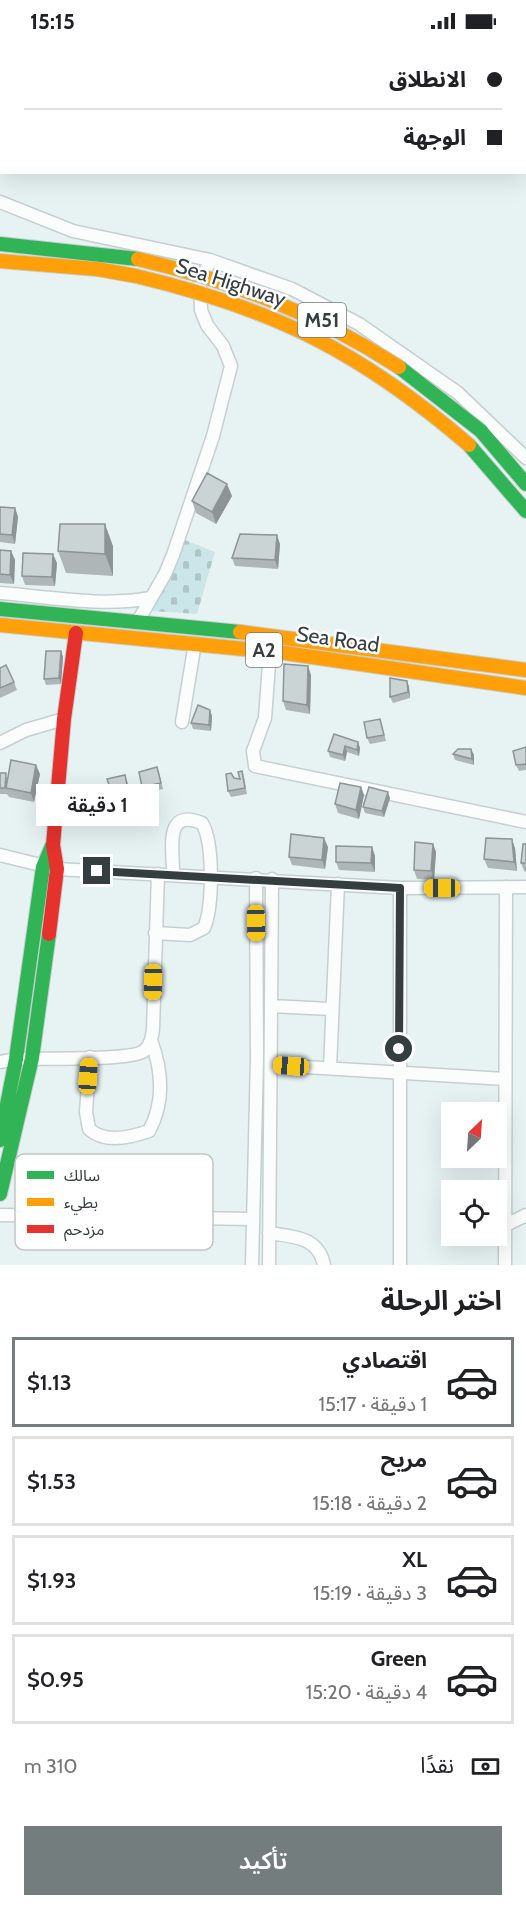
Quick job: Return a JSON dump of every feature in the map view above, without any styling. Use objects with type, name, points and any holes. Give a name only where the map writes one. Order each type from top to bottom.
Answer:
[{"type":"main road","name":"Sea Highway","points":[[0,244],[138,258],[232,282],[322,320],[406,370],[481,431],[526,484]]},
{"type":"main road","name":"Sea Highway","points":[[0,261],[97,269],[136,276],[228,298],[315,335],[396,384],[469,445],[526,511]]},
{"type":"main road","name":"Sea Road","points":[[0,609],[138,621],[526,670]]},
{"type":"main road","name":"Sea Road","points":[[0,625],[270,651],[526,688]]},
{"type":"main road","points":[[0,1194],[32,1058],[64,719],[76,633]]},
{"type":"main road","points":[[0,1140],[50,868]]},
{"type":"street","points":[[0,202],[73,231],[210,260],[292,289],[359,324],[458,393],[526,458]]},
{"type":"street","points":[[138,621],[173,555],[213,436],[231,366],[223,346],[207,325],[201,310],[200,284],[210,260]]},
{"type":"street","points":[[0,593],[130,602],[151,598]]},
{"type":"street","points":[[98,617],[101,601]]},
{"type":"street","points":[[182,722],[195,643]]},
{"type":"street","points":[[270,651],[265,718],[253,751],[255,766],[526,822]]},
{"type":"street","points":[[0,743],[26,730],[64,719]]},
{"type":"street","points":[[155,933],[190,935],[204,928],[210,909],[208,837],[202,823],[193,819],[181,821],[171,836],[173,875]]},
{"type":"street","points":[[0,855],[50,868],[400,888],[526,887]]},
{"type":"street","points":[[90,1057],[86,1112],[89,1129],[103,1136],[118,1138],[149,1131],[154,1121],[161,1081],[160,1065],[151,1040],[158,874]]},
{"type":"street","points":[[252,1265],[257,1058],[256,878]]},
{"type":"street","points":[[269,1265],[272,879]]},
{"type":"street","points":[[330,1068],[330,1009],[338,884]]},
{"type":"street","points":[[506,887],[506,1180]]},
{"type":"street","points":[[400,888],[400,1265]]},
{"type":"street","points":[[271,1006],[330,1009]]},
{"type":"street","points":[[0,1062],[32,1058],[121,1056],[143,1052],[151,1040]]},
{"type":"street","points":[[272,1065],[505,1079]]},
{"type":"street","points":[[0,1215],[15,1215]]},
{"type":"street","points":[[507,1224],[526,1215]]},
{"type":"street","points":[[213,1218],[253,1219]]},
{"type":"street","points":[[269,1233],[309,1240],[320,1252],[324,1265]]},
{"type":"street","points":[[505,1246],[505,1265]]},
{"type":"green space","points":[[185,540],[215,552],[197,614],[152,611]]},
{"type":"building","points":[[207,473],[227,484],[212,512],[192,501]]},
{"type":"building","points":[[0,507],[15,508],[12,535],[0,534]]},
{"type":"building","points":[[60,524],[105,524],[105,554],[58,551]]},
{"type":"building","points":[[240,534],[277,535],[275,560],[232,558]]},
{"type":"building","points":[[0,550],[11,551],[10,575],[0,574]]},
{"type":"building","points":[[23,553],[53,554],[52,577],[22,576]]},
{"type":"building","points":[[46,651],[61,651],[59,678],[44,679]]},
{"type":"building","points":[[284,664],[308,666],[307,705],[283,701]]},
{"type":"building","points":[[6,665],[14,682],[0,688],[0,668]]},
{"type":"building","points":[[390,678],[407,681],[408,692],[390,697]]},
{"type":"building","points":[[198,705],[210,710],[209,725],[191,723]]},
{"type":"building","points":[[380,719],[384,735],[367,738],[364,722]]},
{"type":"building","points":[[334,734],[358,742],[357,750],[345,746],[343,755],[328,751]]},
{"type":"building","points":[[526,747],[526,764],[516,765],[513,751]]},
{"type":"building","points":[[458,749],[471,749],[472,759],[453,754]]},
{"type":"building","points":[[11,760],[36,765],[31,793],[6,788]]},
{"type":"building","points":[[157,767],[161,783],[142,787],[139,772]]},
{"type":"building","points":[[242,771],[245,788],[228,791],[226,774],[231,773],[234,778],[240,779],[238,772]]},
{"type":"building","points":[[0,773],[6,773],[5,788],[0,788]]},
{"type":"building","points":[[125,775],[129,794],[114,799],[107,779]]},
{"type":"building","points":[[340,783],[361,787],[356,810],[335,804]]},
{"type":"building","points":[[369,787],[388,792],[382,811],[363,807]]},
{"type":"building","points":[[291,834],[324,838],[322,860],[289,857]]},
{"type":"building","points":[[486,838],[512,839],[514,862],[484,859]]},
{"type":"building","points":[[415,842],[433,844],[431,871],[414,870]]},
{"type":"building","points":[[523,844],[526,844],[526,863],[521,863]]},
{"type":"building","points":[[336,846],[372,847],[371,863],[336,862]]},
{"type":"traffic: fast","points":[[0,244],[138,259]]},
{"type":"traffic: fast","points":[[399,367],[481,431]]},
{"type":"traffic: fast","points":[[481,431],[526,484]]},
{"type":"traffic: fast","points":[[469,445],[526,511]]},
{"type":"traffic: fast","points":[[0,609],[240,632]]},
{"type":"traffic: fast","points":[[0,1140],[16,1059],[43,867],[52,846]]},
{"type":"traffic: fast","points":[[0,1194],[32,1058],[49,934]]},
{"type":"traffic: slow","points":[[138,259],[208,278],[273,301],[336,331],[399,367]]},
{"type":"traffic: slow","points":[[0,261],[97,269],[136,276]]},
{"type":"traffic: slow","points":[[136,276],[231,303],[274,319],[314,338],[353,359],[391,384],[469,445]]},
{"type":"traffic: slow","points":[[0,625],[285,653],[526,688]]},
{"type":"traffic: slow","points":[[240,632],[526,670]]},
{"type":"traffic: jam","points":[[49,934],[57,869],[53,845],[64,719],[76,633]]},
{"type":"route","points":[[97,871],[272,879],[400,888],[399,1049]]}]
